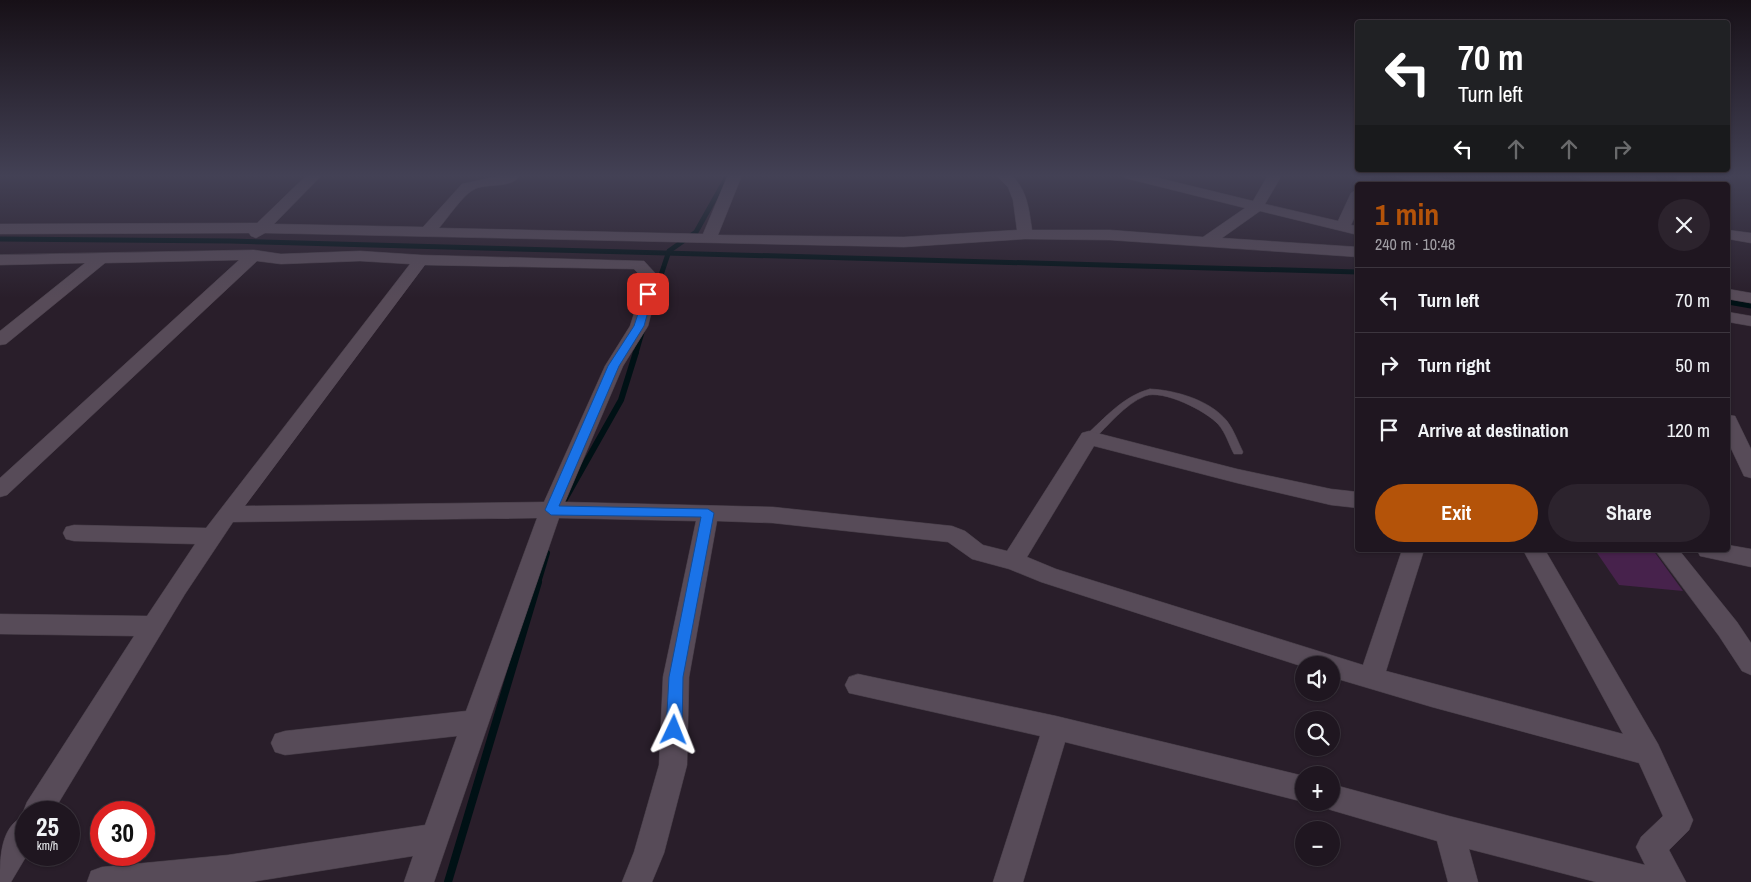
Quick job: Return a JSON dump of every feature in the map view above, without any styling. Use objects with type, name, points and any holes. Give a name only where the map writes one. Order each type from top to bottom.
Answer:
[{"type":"street","points":[[0,490],[243,254],[257,232],[273,216]]},
{"type":"street","points":[[427,232],[441,216]]},
{"type":"street","points":[[709,239],[719,216]]},
{"type":"street","points":[[1022,216],[1025,234]]},
{"type":"street","points":[[1206,242],[1243,216]]},
{"type":"street","points":[[1294,216],[1355,230]]},
{"type":"street","points":[[1342,228],[1348,216]]},
{"type":"street","points":[[0,229],[427,232],[904,242],[1025,234],[1110,235],[1355,252]]},
{"type":"street","points":[[1730,234],[1751,238]]},
{"type":"street","points":[[0,260],[243,254],[281,259],[360,256],[421,260],[638,264],[648,274],[648,294],[639,326],[614,366],[551,510],[419,882]]},
{"type":"street","points":[[0,340],[101,258]]},
{"type":"street","points":[[44,801],[227,514],[421,260]]},
{"type":"street","points":[[1730,294],[1751,298]]},
{"type":"street","points":[[1730,318],[1751,321]]},
{"type":"street","points":[[1730,425],[1751,471]]},
{"type":"street","points":[[1013,561],[1089,438],[1237,476],[1330,497],[1355,500]]},
{"type":"street","points":[[227,514],[551,510],[708,513],[773,515],[952,534],[977,551],[1013,561],[1049,576],[1302,656]]},
{"type":"street","points":[[637,882],[649,853],[672,765],[676,677],[708,513]]},
{"type":"street","points":[[74,534],[212,536]]},
{"type":"street","points":[[1371,678],[1412,552]]},
{"type":"street","points":[[1535,552],[1648,752],[1679,820],[1652,846],[1671,882]]},
{"type":"street","points":[[1668,552],[1728,629],[1751,664]]},
{"type":"street","points":[[1719,552],[1751,558]]},
{"type":"street","points":[[0,624],[154,626]]},
{"type":"street","points":[[1340,668],[1432,696],[1648,752]]},
{"type":"street","points":[[858,685],[1056,728],[1295,787]]},
{"type":"street","points":[[285,743],[475,722]]},
{"type":"street","points":[[1008,882],[1056,728]]},
{"type":"street","points":[[1340,800],[1449,830],[1654,882]]},
{"type":"street","points":[[1449,830],[1463,882]]},
{"type":"street","points":[[102,882],[239,875],[435,838]]},
{"type":"street","points":[[0,871],[15,847]]},
{"type":"lane","points":[[1089,438],[1142,393],[1151,391],[1161,392],[1184,400],[1216,416],[1225,426],[1238,452]]},
{"type":"building","points":[[1596,552],[1654,552],[1683,591],[1619,585]]},
{"type":"waterway","points":[[668,253],[696,232],[705,216]]},
{"type":"waterway","points":[[0,239],[230,241],[668,253]]},
{"type":"waterway","points":[[653,299],[668,253]]},
{"type":"waterway","points":[[668,253],[1355,272]]},
{"type":"waterway","points":[[1730,302],[1751,306]]},
{"type":"waterway","points":[[636,353],[643,329]]},
{"type":"waterway","points":[[564,501],[621,400],[636,352]]},
{"type":"waterway","points":[[538,583],[547,553]]},
{"type":"waterway","points":[[448,882],[538,582]]},
{"type":"route","points":[[648,294],[639,326],[614,366],[551,510],[708,513],[676,677],[674,730]]}]
